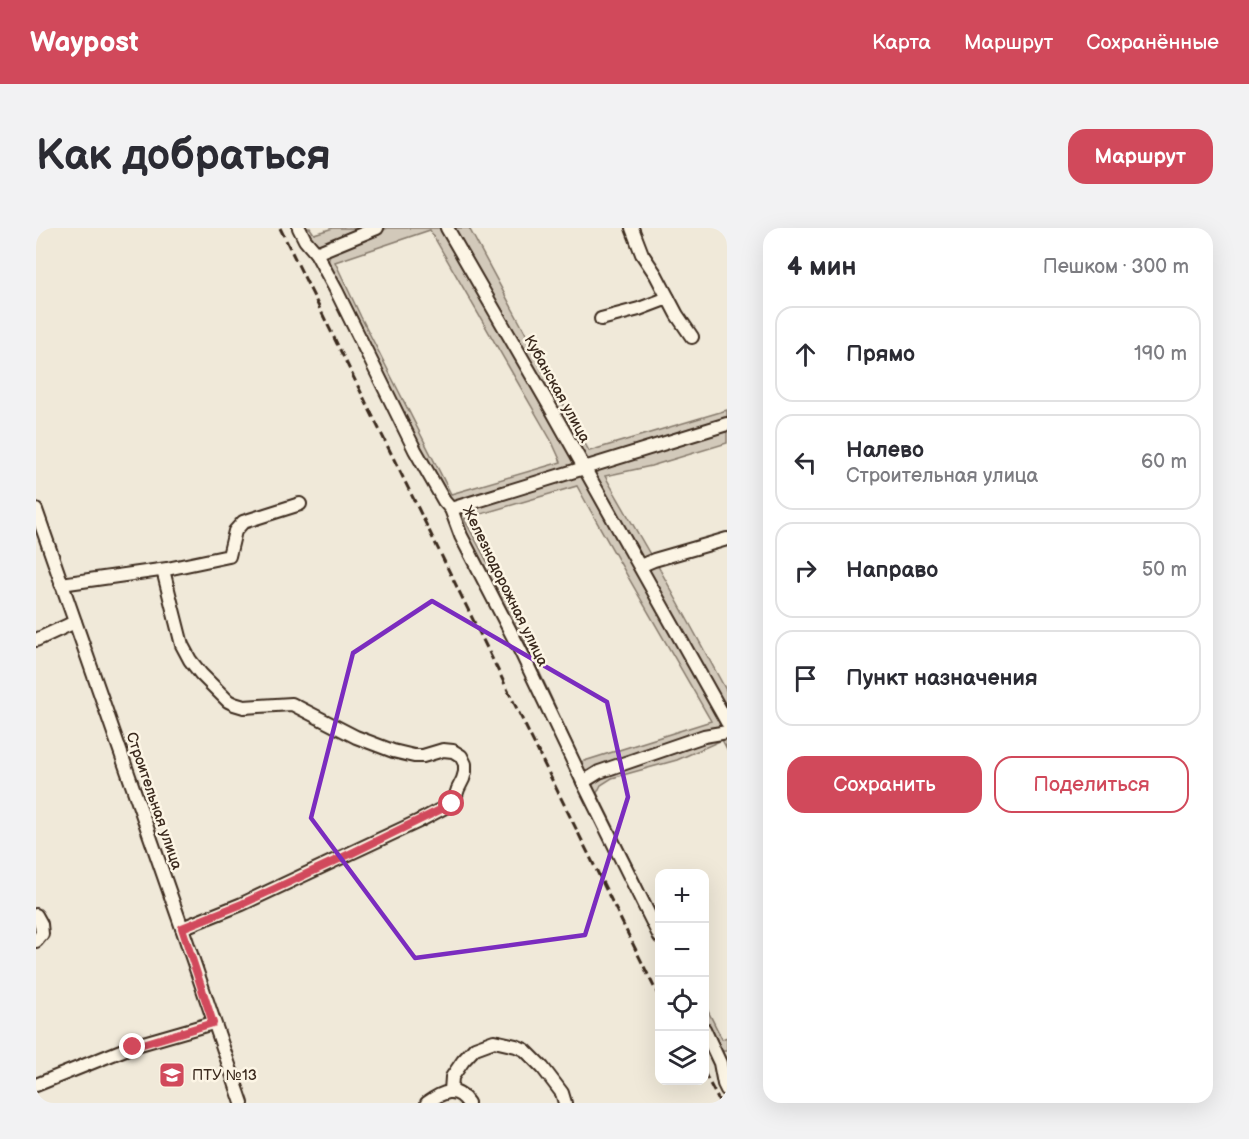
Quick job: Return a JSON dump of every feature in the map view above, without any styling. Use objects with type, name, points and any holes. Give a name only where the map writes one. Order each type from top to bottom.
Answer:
[{"type":"street","name":"Железнодорожная улица","points":[[299,228],[316,253],[415,450],[444,501],[451,509],[460,536],[521,652],[655,927]]},
{"type":"street","points":[[316,253],[377,228]]},
{"type":"street","name":"Кубанская улица","points":[[447,228],[727,722]]},
{"type":"street","points":[[632,228],[642,254],[692,337]]},
{"type":"street","points":[[601,319],[647,307],[668,298]]},
{"type":"street","points":[[451,509],[727,424]]},
{"type":"street","points":[[61,584],[163,570],[229,556],[235,531],[243,522],[300,504]]},
{"type":"street","name":"Строительная улица","points":[[37,515],[242,1103]]},
{"type":"street","points":[[640,566],[727,539]]},
{"type":"street","points":[[163,570],[182,645],[201,674],[228,701],[244,707],[292,704],[356,737],[393,751],[414,756],[423,756],[443,750],[453,751],[461,756],[465,764],[463,779],[452,804],[242,904],[182,928]]},
{"type":"street","points":[[36,640],[75,622]]},
{"type":"street","points":[[583,782],[599,772],[704,736],[727,732]]},
{"type":"street","points":[[36,915],[41,924],[42,934],[36,941]]},
{"type":"street","points":[[36,1085],[133,1047],[213,1023]]},
{"type":"street","points":[[706,1031],[723,1062],[724,1084],[727,1090]]},
{"type":"street","points":[[451,1091],[453,1077],[463,1061],[475,1048],[494,1041],[525,1050],[543,1068],[562,1093],[565,1103]]},
{"type":"street","points":[[427,1103],[437,1095],[451,1091],[463,1096],[468,1103]]},
{"type":"highlighted area","points":[[432,601],[607,702],[628,797],[585,935],[415,958],[311,818],[353,653]]},
{"type":"shaded area","points":[[302,228],[310,228],[314,234],[333,228],[371,228],[320,247],[311,242]]},
{"type":"shaded area","points":[[388,228],[442,228],[578,467],[453,505],[444,497],[328,264],[330,253],[341,245]],"holes":[[[430,230],[552,442],[561,462],[451,494],[335,262]]]},
{"type":"shaded area","points":[[454,228],[469,228],[589,451],[727,410],[727,419],[587,463]]},
{"type":"shaded area","points":[[727,430],[727,443],[651,466],[605,476],[651,556],[640,557],[593,472]]},
{"type":"shaded area","points":[[582,472],[720,720],[719,726],[711,731],[585,775],[460,521],[462,513],[469,507]],"holes":[[[577,486],[711,721],[581,762],[496,578],[464,519]]]},
{"type":"shaded area","points":[[727,544],[658,566],[727,692],[727,715],[646,567]]},
{"type":"shaded area","points":[[727,735],[727,749],[722,740],[677,760],[612,778],[601,785],[597,793],[655,911],[655,922],[591,787],[595,781],[609,774],[675,749]]},
{"type":"shaded area","points":[[709,1013],[722,1039],[727,1037],[727,1051],[722,1051],[710,1035]]},
{"type":"railway","points":[[280,228],[655,989]]},
{"type":"railway","points":[[709,1082],[720,1103]]},
{"type":"place","name":"ПТУ №13","points":[[172,1075]]},
{"type":"route","points":[[133,1047],[213,1023],[182,928],[242,904],[452,804]]}]
